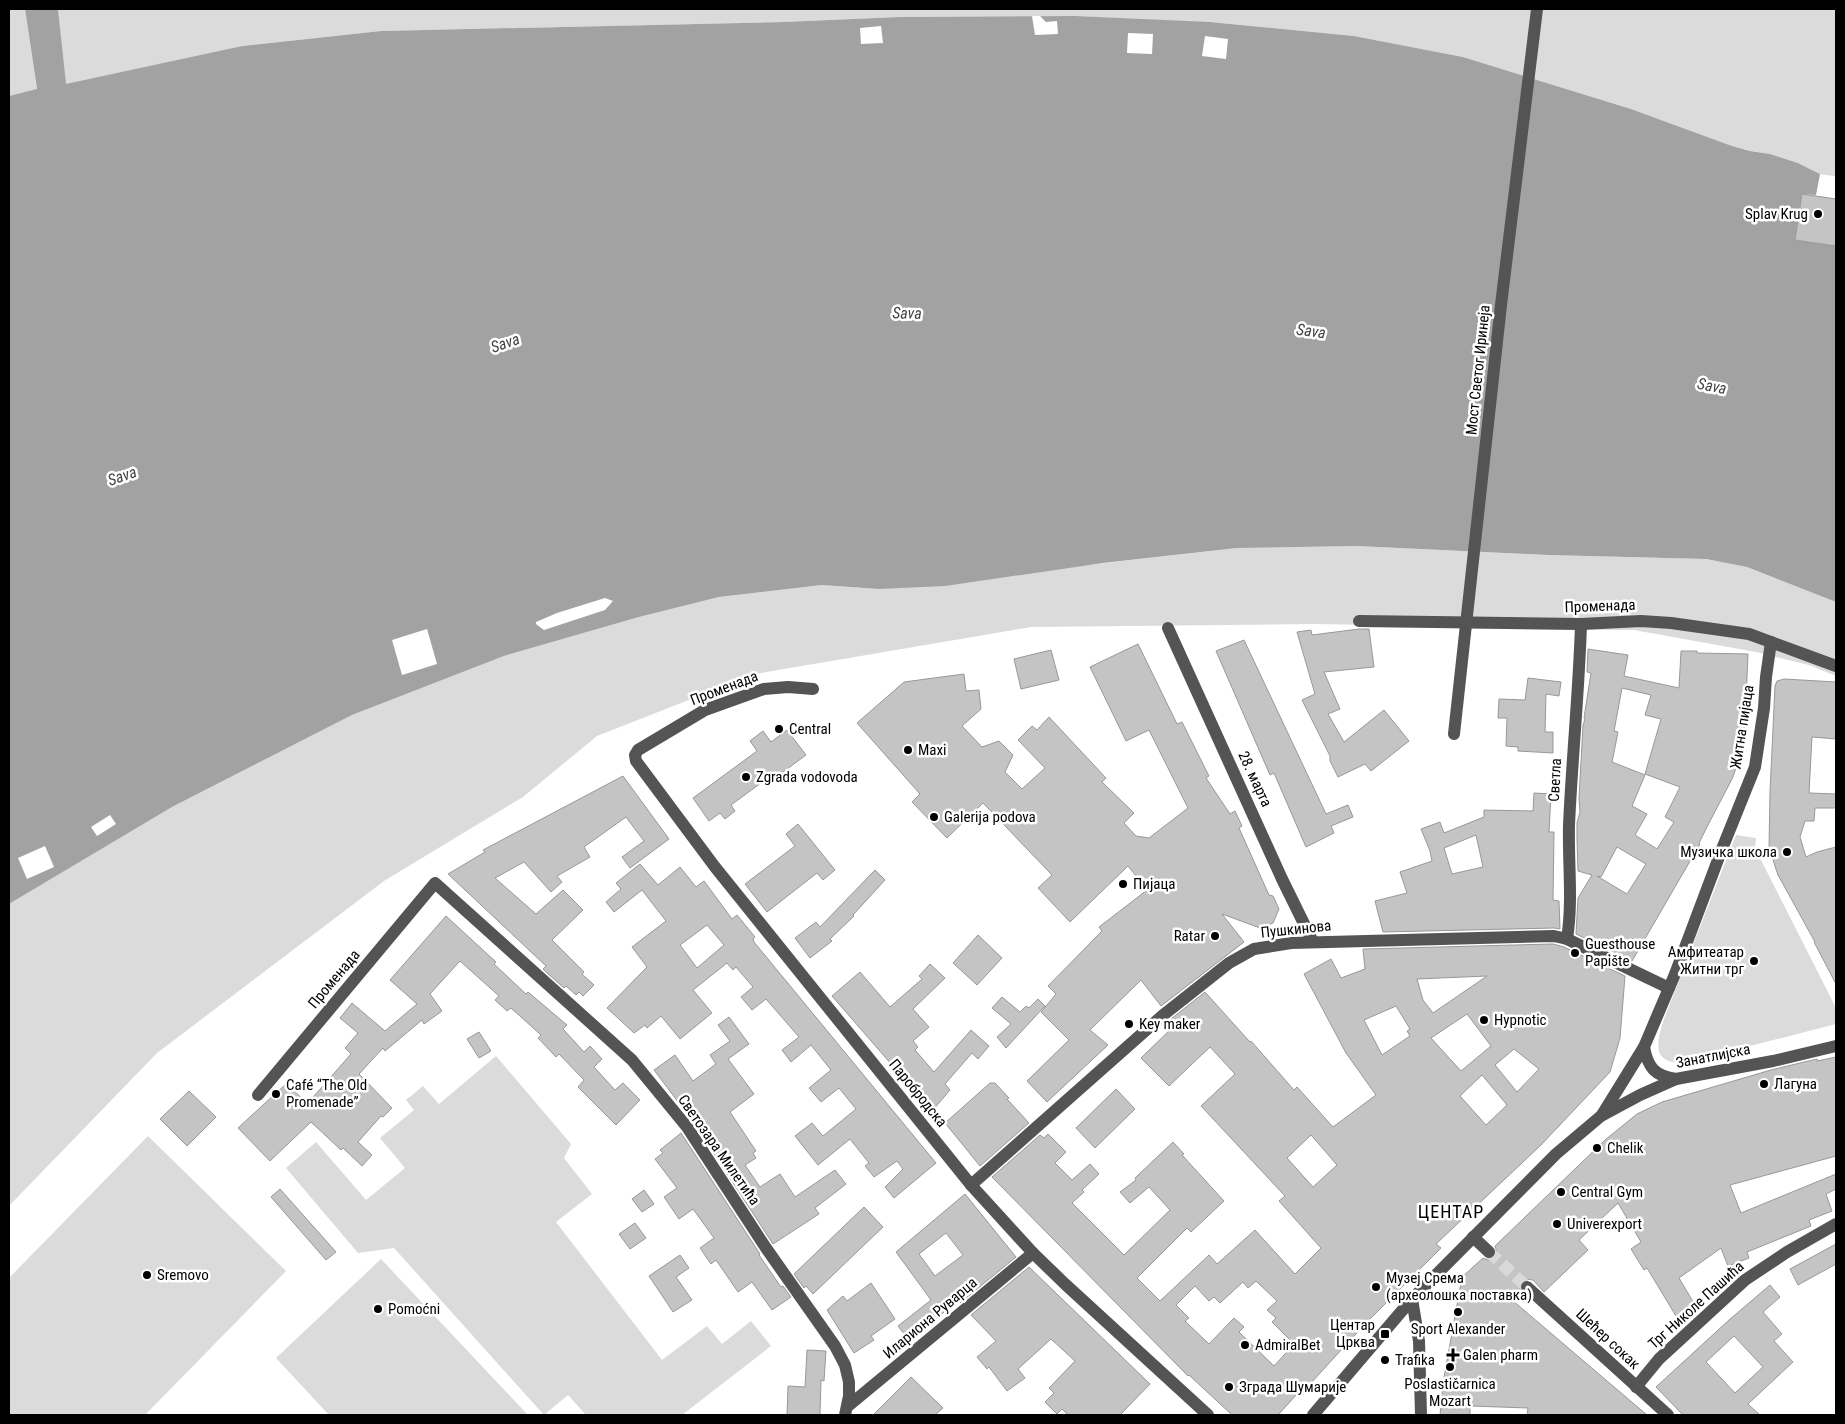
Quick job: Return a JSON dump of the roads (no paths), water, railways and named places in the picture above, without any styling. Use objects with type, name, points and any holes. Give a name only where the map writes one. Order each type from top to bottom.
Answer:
[{"type":"street","name":"Мост Светог Иринеја","points":[[1454,734],[1502,295],[1537,9]]},
{"type":"street","name":"Променада","points":[[1359,621],[1581,624],[1641,621],[1671,623],[1750,634],[1836,666]]},
{"type":"street","name":"Светла","points":[[1567,939],[1571,912],[1569,829],[1571,780],[1581,624]]},
{"type":"street","name":"28. марта","points":[[1168,628],[1282,878],[1314,942]]},
{"type":"street","name":"Житна пијаца","points":[[1602,1116],[1644,1047],[1755,767],[1771,642]]},
{"type":"street","name":"Променада","points":[[636,762],[635,755],[638,750],[705,710],[764,689],[776,687],[813,689]]},
{"type":"street","name":"Паробродска","points":[[636,762],[715,867],[971,1185],[1033,1253],[1208,1415]]},
{"type":"street","name":"Променада","points":[[258,1095],[435,883]]},
{"type":"street","name":"Светозара Милетића","points":[[435,883],[632,1060],[687,1128],[766,1248],[835,1346],[845,1365],[848,1382],[846,1411]]},
{"type":"street","name":"Пушкинова","points":[[971,1185],[1162,1016],[1229,963],[1254,949],[1274,945],[1314,942],[1554,936],[1567,939],[1669,988]]},
{"type":"street","name":"Занатлијска","points":[[1602,1116],[1640,1095],[1676,1079],[1773,1061],[1836,1046]]},
{"type":"street","points":[[1644,1047],[1646,1058],[1651,1067],[1662,1077],[1676,1079]]},
{"type":"street","points":[[1313,1415],[1412,1299],[1556,1154],[1602,1116]]},
{"type":"street","name":"Трг Николе Пашића","points":[[1636,1387],[1659,1359],[1745,1280],[1836,1224]]},
{"type":"street","points":[[1473,1237],[1489,1252]]},
{"type":"street","name":"Илариона Руварца","points":[[846,1411],[1033,1253]]},
{"type":"street","name":"Шећер сокак","points":[[1527,1286],[1668,1415]]},
{"type":"street","points":[[1412,1299],[1420,1341],[1422,1415]]},
{"type":"water","name":"Sava","points":[[25,9],[58,9],[66,84],[242,46],[381,31],[783,22],[899,17],[1076,16],[1210,22],[1354,36],[1463,57],[1631,109],[1732,146],[1770,154],[1798,163],[1820,174],[1836,176],[1836,602],[1747,567],[1706,559],[1548,555],[1357,546],[1237,548],[1103,563],[945,586],[878,589],[822,585],[719,597],[639,617],[504,656],[352,715],[172,807],[9,904],[9,96],[37,89]]},
{"type":"tunnel","points":[[1489,1252],[1527,1287]]},
{"type":"place","name":"Splav Krug","points":[[1818,214]]},
{"type":"place","name":"Central","points":[[779,729]]},
{"type":"place","name":"Maxi","points":[[908,750]]},
{"type":"place","name":"Zgrada vodovoda","points":[[746,777]]},
{"type":"place","name":"Galerija podova","points":[[934,817]]},
{"type":"place","name":"Музичка школа","points":[[1787,852]]},
{"type":"place","name":"Пијаца","points":[[1123,884]]},
{"type":"place","name":"Ratar","points":[[1215,936]]},
{"type":"place","name":"Guesthouse Papište","points":[[1575,953]]},
{"type":"place","name":"Амфитеатар Житни трг","points":[[1754,961]]},
{"type":"place","name":"Hypnotic","points":[[1484,1020]]},
{"type":"place","name":"Key maker","points":[[1129,1024]]},
{"type":"place","name":"Лагуна","points":[[1764,1084]]},
{"type":"place","name":"Café “The Old Promenade”","points":[[276,1094]]},
{"type":"place","name":"Chelik","points":[[1597,1148]]},
{"type":"place","name":"Central Gym","points":[[1561,1192]]},
{"type":"place","name":"Univerexport","points":[[1557,1224]]},
{"type":"place","name":"Sremovo","points":[[147,1275]]},
{"type":"place","name":"Музеј Срема (археолошка поставка)","points":[[1376,1287]]},
{"type":"place","name":"Pomoćni","points":[[378,1309]]},
{"type":"place","name":"Sport Alexander","points":[[1458,1312]]},
{"type":"place","name":"Центар Црква","points":[[1385,1334]]},
{"type":"place","name":"AdmiralBet","points":[[1245,1345]]},
{"type":"place","name":"Galen pharm","points":[[1453,1355]]},
{"type":"place","name":"Trafika","points":[[1385,1360]]},
{"type":"place","name":"Poslastičarnica Mozart","points":[[1450,1367]]},
{"type":"place","name":"Зграда Шумарије","points":[[1229,1387]]},
{"type":"district","name":"ЦЕНТАР","points":[[1451,1211]]}]
